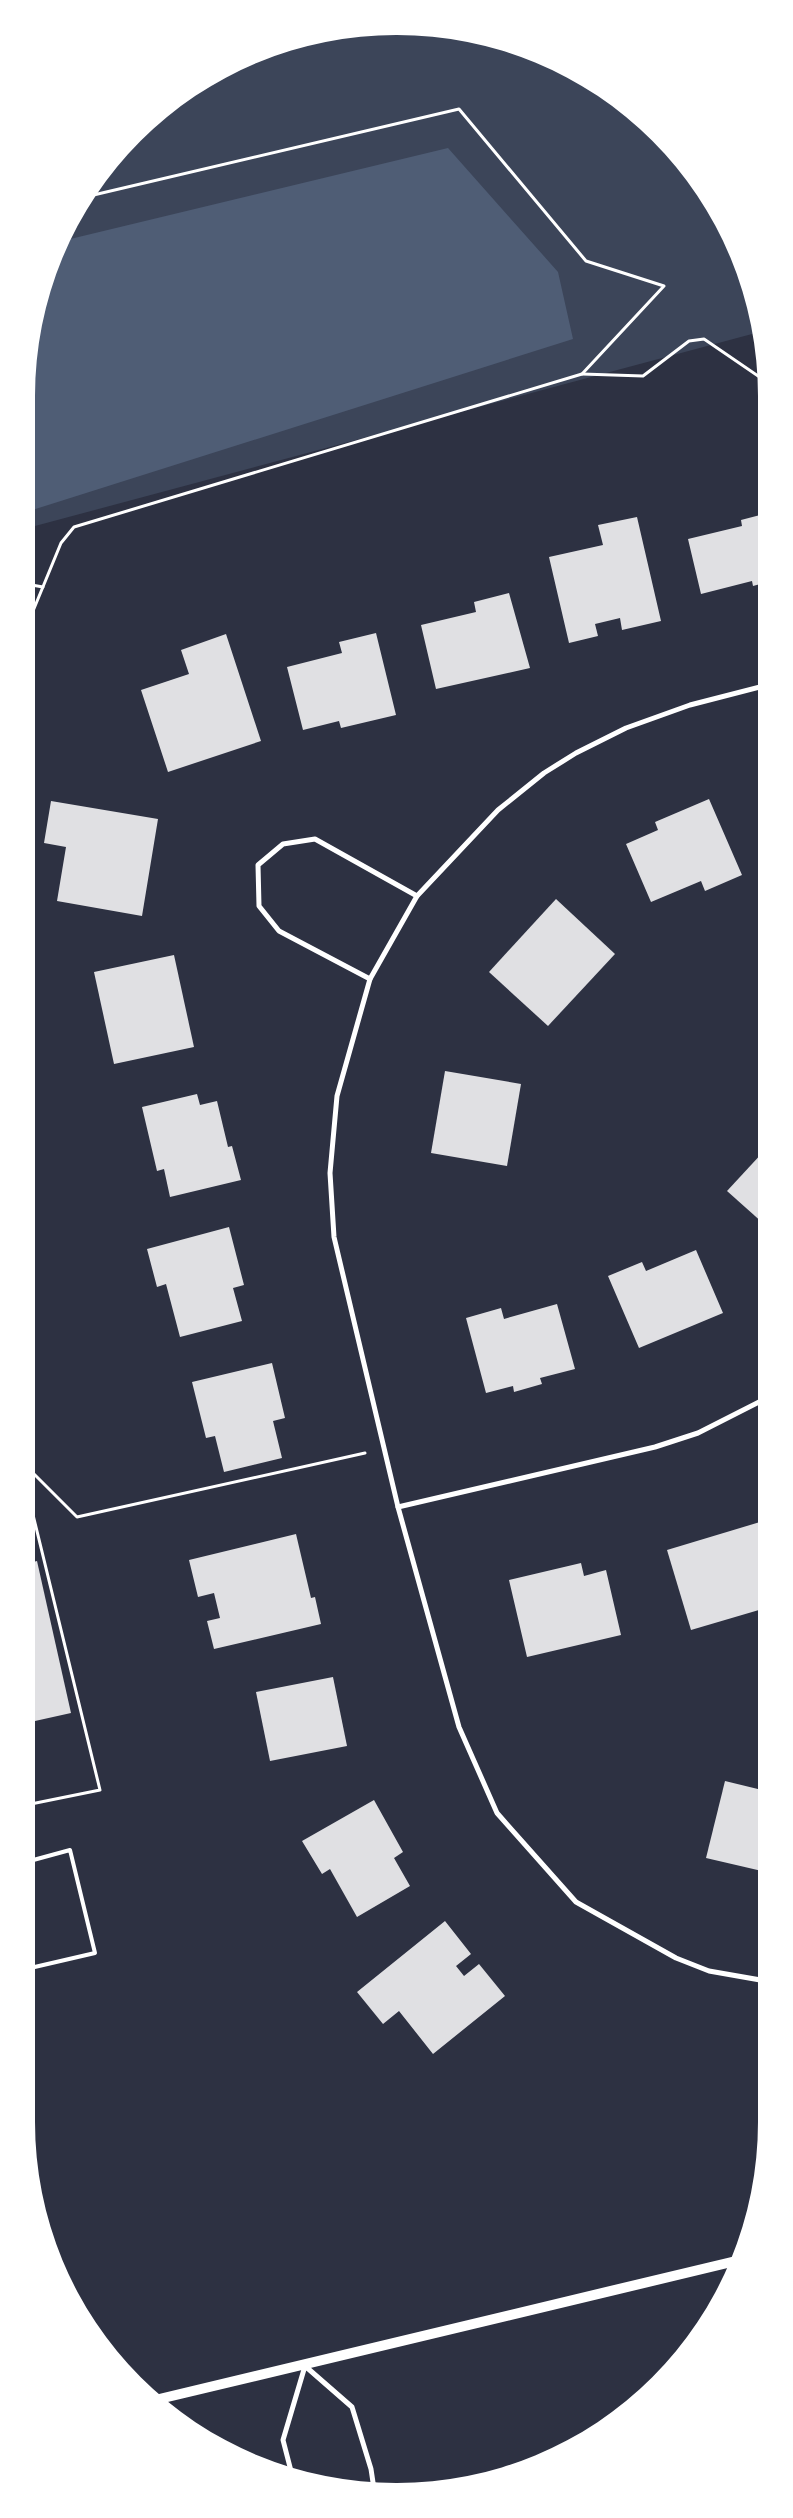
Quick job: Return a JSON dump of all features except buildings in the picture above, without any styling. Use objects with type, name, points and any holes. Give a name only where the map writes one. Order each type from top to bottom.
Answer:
[{"type":"main road","points":[[164,2398],[305,2366],[729,2263]]},
{"type":"street","points":[[758,688],[690,705],[626,728],[576,753],[544,773],[498,810],[417,896],[370,979],[337,1096],[330,1172],[334,1237],[398,1508],[459,1727],[498,1813],[576,1902],[676,1958],[709,1971],[758,1980]]},
{"type":"street","points":[[370,979],[278,931],[259,906],[258,865],[283,844],[316,839],[417,896]]},
{"type":"street","points":[[398,1508],[655,1446],[698,1433],[758,1403]]},
{"type":"street","points":[[290,2467],[283,2440],[305,2366],[352,2407],[371,2469],[373,2482]]},
{"type":"lane","points":[[35,1860],[70,1850],[95,1953],[35,1967]]},
{"type":"path","points":[[97,194],[459,109],[586,261],[664,286],[582,374]]},
{"type":"path","points":[[35,606],[61,542],[74,527],[582,374],[643,376],[689,341],[704,339],[757,375]]},
{"type":"path","points":[[35,586],[43,587]]},
{"type":"path","points":[[35,1475],[77,1518],[363,1453]]},
{"type":"path","points":[[35,1523],[100,1790],[35,1803]]},
{"type":"shaded area","points":[[396,35],[444,38],[490,47],[513,54],[577,83],[617,110],[652,141],[683,176],[697,196],[721,237],[739,280],[752,334],[35,526],[35,396],[38,349],[47,303],[54,280],[83,216],[110,176],[125,158],[176,110],[216,83],[237,72],[280,54],[303,47],[349,38],[373,36]]},
{"type":"shaded area","points":[[448,148],[558,272],[573,339],[35,509],[35,396],[38,349],[47,303],[54,280],[71,239]]}]
